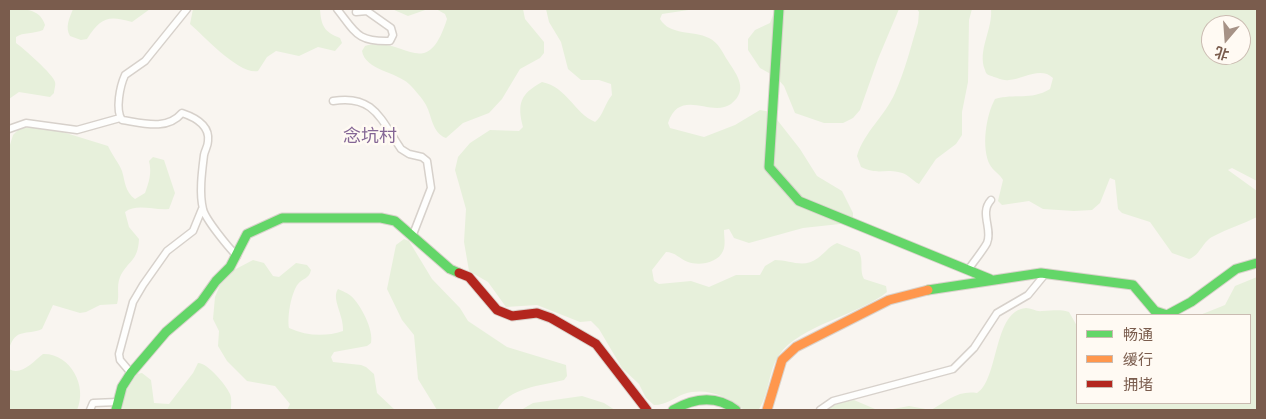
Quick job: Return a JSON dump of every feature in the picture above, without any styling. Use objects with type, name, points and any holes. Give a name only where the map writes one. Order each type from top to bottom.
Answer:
[{"type":"street","points":[[120,118],[120,91],[125,74],[145,62],[187,9]]},
{"type":"street","points":[[337,9],[361,38],[371,41],[390,41],[392,35],[391,28],[367,11],[356,12]]},
{"type":"street","points":[[779,9],[769,166],[799,201],[991,279]]},
{"type":"street","points":[[333,101],[350,98],[369,105],[402,149],[427,161],[431,188],[412,238]]},
{"type":"street","points":[[9,129],[26,123],[77,130],[120,118],[161,125],[177,118],[182,113],[200,121],[208,134],[203,166],[202,209],[193,231],[167,251],[133,302],[120,354],[120,360],[131,373]]},
{"type":"street","points":[[968,270],[987,243],[989,233],[985,211],[991,200]]},
{"type":"street","points":[[202,209],[216,231],[237,256]]},
{"type":"street","points":[[90,410],[93,403],[106,400],[117,406],[122,387],[131,373],[166,332],[201,302],[216,281],[230,267],[247,234],[286,217],[389,219],[450,269],[469,278],[502,313],[512,316],[537,313],[588,338],[596,344],[647,410]]},
{"type":"street","points":[[1170,314],[1191,302],[1241,266],[1257,263]]},
{"type":"street","points":[[767,410],[782,360],[796,347],[889,300],[917,292],[991,279],[1046,273],[1132,285],[1139,289],[1151,309],[1165,314]]},
{"type":"street","points":[[820,410],[833,401],[953,369],[974,348],[997,313],[1028,295],[1046,273]]},
{"type":"street","points":[[673,410],[687,402],[707,399],[726,404],[736,410]]},
{"type":"green space","points":[[9,9],[35,12],[43,19],[45,25],[43,30],[19,35],[16,37],[16,43],[38,62],[53,79],[55,83],[54,93],[50,97],[19,92],[9,99]]},
{"type":"green space","points":[[73,9],[150,9],[132,22],[116,19],[105,20],[96,26],[87,39],[81,40],[70,36],[69,33],[68,23]]},
{"type":"green space","points":[[193,9],[320,9],[324,27],[330,33],[340,38],[342,43],[335,51],[318,47],[299,56],[276,51],[267,57],[258,71],[250,71],[232,61],[190,24]]},
{"type":"green space","points":[[392,9],[428,9],[408,16]]},
{"type":"green space","points":[[436,9],[523,9],[525,19],[544,42],[544,53],[540,58],[520,69],[502,99],[489,113],[463,123],[446,138],[441,136],[435,128],[426,105],[411,86],[404,80],[375,67],[364,57],[362,51],[365,46],[379,44],[413,53],[422,53],[431,49],[439,39],[447,19],[445,14]]},
{"type":"green space","points":[[546,9],[695,9],[662,14],[660,19],[670,28],[703,36],[715,42],[738,77],[740,82],[739,93],[731,104],[723,107],[714,108],[688,105],[680,107],[673,112],[668,123],[670,128],[704,137],[735,125],[760,110],[771,112],[800,149],[817,176],[842,191],[853,213],[853,219],[849,223],[803,228],[749,243],[734,238],[729,229],[724,230],[724,249],[721,255],[713,261],[692,263],[666,252],[652,270],[654,281],[659,284],[691,281],[709,287],[736,275],[760,275],[765,266],[775,260],[802,263],[813,261],[837,243],[859,252],[864,279],[886,286],[887,292],[875,300],[815,328],[789,345],[775,361],[763,402],[759,409],[744,410],[723,397],[708,392],[692,392],[666,403],[654,405],[646,398],[639,384],[622,368],[599,329],[591,321],[580,322],[537,305],[506,307],[488,282],[469,271],[464,242],[466,209],[455,170],[458,157],[470,143],[490,130],[519,131],[523,127],[520,112],[522,100],[529,91],[542,82],[558,89],[581,113],[595,122],[612,95],[611,84],[599,80],[581,80],[568,69],[561,42],[549,22]]},
{"type":"green space","points":[[775,9],[899,9],[878,59],[860,110],[853,118],[843,123],[824,123],[795,113],[784,86],[776,77],[760,68],[748,50],[748,39],[755,30],[770,23]]},
{"type":"green space","points":[[917,9],[972,9],[969,20],[968,82],[962,112],[962,135],[956,144],[936,159],[919,184],[901,173],[872,171],[861,167],[857,156],[864,139],[886,109],[899,85],[918,23],[919,12]]},
{"type":"green space","points":[[991,9],[1257,9],[1257,181],[1232,168],[1228,170],[1257,191],[1257,217],[1210,238],[1189,259],[1172,253],[1150,222],[1122,213],[1118,209],[1115,180],[1110,178],[1100,203],[1092,210],[1043,209],[1029,201],[1002,205],[998,201],[1003,180],[990,165],[987,158],[985,141],[987,122],[992,106],[995,99],[1002,97],[1029,96],[1043,93],[1050,89],[1053,78],[1043,73],[1037,73],[1005,80],[987,74],[983,63],[983,55],[990,24]]},
{"type":"green space","points":[[21,127],[53,129],[108,146],[121,168],[127,190],[135,199],[145,193],[150,177],[149,161],[153,157],[164,160],[175,193],[169,209],[135,208],[125,212],[129,227],[139,239],[135,257],[120,277],[117,304],[100,305],[80,313],[53,305],[42,329],[18,335],[9,349],[9,148],[13,135]]},
{"type":"green space","points":[[404,239],[409,241],[432,279],[460,308],[468,321],[507,347],[566,365],[567,376],[564,380],[517,392],[502,402],[497,410],[437,410],[418,379],[414,335],[402,320],[387,289],[396,245]]},
{"type":"green space","points":[[253,260],[264,263],[273,276],[279,277],[296,263],[307,265],[311,270],[307,277],[298,284],[290,305],[289,328],[296,331],[316,335],[343,331],[342,319],[336,298],[338,289],[355,300],[363,311],[369,325],[371,343],[367,346],[334,352],[331,357],[333,362],[366,367],[374,374],[377,393],[395,410],[287,410],[290,404],[275,386],[247,381],[227,361],[218,346],[219,331],[213,319],[215,297],[220,285],[234,270]]},
{"type":"green space","points":[[1257,277],[1257,410],[931,410],[958,395],[970,392],[977,393],[984,386],[1002,332],[1008,320],[1015,312],[1026,308],[1040,311],[1059,310],[1069,312],[1076,324],[1076,404],[1251,404],[1251,314],[1202,314],[1225,305],[1235,286]]},
{"type":"green space","points":[[43,354],[53,355],[61,359],[69,365],[74,373],[80,391],[80,401],[77,410],[9,410],[9,369],[18,371],[31,364]]},
{"type":"green space","points":[[198,363],[211,370],[225,385],[231,396],[231,410],[122,410],[125,393],[137,374],[142,373],[151,380],[154,403],[169,404],[193,373]]},
{"type":"green space","points":[[582,396],[604,403],[615,410],[521,410],[533,403]]},
{"type":"green space","points":[[854,400],[875,409],[893,409],[909,406],[931,410],[825,410],[843,401]]},
{"type":"traffic: fast","points":[[779,9],[769,167],[799,201],[990,279]]},
{"type":"traffic: fast","points":[[116,410],[122,387],[131,373],[166,332],[201,302],[216,281],[230,267],[247,234],[282,218],[381,218],[395,221],[450,269],[459,273]]},
{"type":"traffic: fast","points":[[1169,314],[1191,302],[1236,269],[1257,263]]},
{"type":"traffic: fast","points":[[928,290],[1041,273],[1133,285],[1155,311],[1164,314]]},
{"type":"traffic: fast","points":[[673,410],[689,403],[705,400],[721,402],[736,410]]},
{"type":"traffic: slow","points":[[767,410],[782,360],[796,347],[889,300],[928,290]]},
{"type":"traffic: jam","points":[[459,273],[469,277],[497,310],[512,316],[537,313],[551,318],[596,344],[647,410]]},
{"type":"district","name":"念坑村","points":[[370,137]]}]
